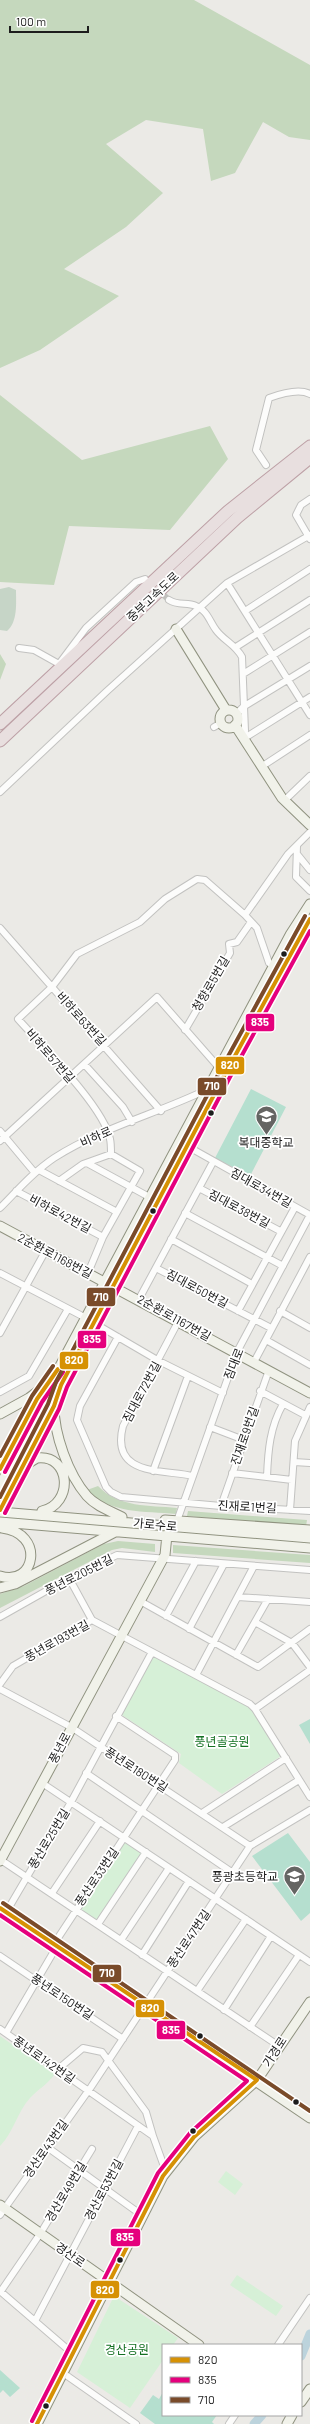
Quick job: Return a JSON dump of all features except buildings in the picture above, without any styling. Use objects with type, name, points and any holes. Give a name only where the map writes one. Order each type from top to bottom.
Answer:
[{"type":"highway","name":"중부고속도로","points":[[0,724],[228,511],[310,446]]},
{"type":"highway","name":"중부고속도로","points":[[0,741],[237,518],[310,458]]},
{"type":"main road","points":[[176,629],[226,710]]},
{"type":"main road","points":[[226,710],[231,710],[236,714],[238,719],[235,725],[228,728],[217,725],[220,715],[226,710]]},
{"type":"main road","points":[[235,725],[260,767],[285,800],[310,825]]},
{"type":"main road","points":[[2,1495],[61,1385],[90,1321],[187,1146],[274,966],[310,904]]},
{"type":"main road","points":[[110,1284],[151,1198],[208,1090],[222,1071],[310,919]]},
{"type":"main road","name":"2순환로1168번길","points":[[0,1226],[110,1284]]},
{"type":"main road","name":"2순환로1167번길","points":[[110,1284],[310,1393]]},
{"type":"main road","points":[[0,1468],[37,1399],[53,1379],[90,1321]]},
{"type":"main road","points":[[0,1414],[29,1398],[53,1379]]},
{"type":"main road","points":[[0,1486],[53,1379]]},
{"type":"main road","points":[[0,1509],[54,1406],[61,1385]]},
{"type":"main road","points":[[54,1406],[56,1432],[79,1484],[88,1496],[97,1504],[122,1517]]},
{"type":"main road","points":[[16,1479],[27,1464],[37,1458],[50,1460],[61,1468],[66,1481],[64,1494],[56,1504],[42,1511]]},
{"type":"main road","name":"가로수로","points":[[0,1509],[310,1530]]},
{"type":"main road","name":"가로수로","points":[[0,1509],[24,1514],[310,1538]]},
{"type":"main road","points":[[22,1525],[18,1518],[24,1514]]},
{"type":"main road","points":[[310,1524],[310,1530]]},
{"type":"main road","name":"가로수로","points":[[2,1526],[22,1525],[167,1535],[310,1548]]},
{"type":"main road","points":[[0,1576],[10,1577],[17,1575],[27,1568],[31,1560],[30,1547],[24,1537],[2,1526]]},
{"type":"main road","points":[[0,1588],[15,1584],[115,1532]]},
{"type":"main road","name":"풍년로","points":[[0,1860],[163,1560],[167,1535]]},
{"type":"main road","points":[[0,1908],[257,2080],[310,2118]]},
{"type":"main road","name":"가경로","points":[[37,2424],[108,2282],[166,2172],[194,2137],[257,2080],[310,2002]]},
{"type":"main road","name":"경산로","points":[[2,2210],[40,2234],[198,2344]]},
{"type":"main road","points":[[302,2401],[310,2389]]},
{"type":"street","points":[[266,465],[256,450],[268,398],[282,393],[306,392],[310,394]]},
{"type":"street","points":[[0,792],[227,583],[309,537],[296,515],[301,505],[310,499]]},
{"type":"street","points":[[245,611],[310,569]]},
{"type":"street","points":[[19,648],[34,650],[59,664],[86,628],[136,582],[145,579]]},
{"type":"street","points":[[227,583],[310,715]]},
{"type":"street","points":[[169,600],[174,604],[187,604],[200,608],[209,618],[215,630],[236,647],[242,657],[243,739]]},
{"type":"street","points":[[236,647],[310,600]]},
{"type":"street","points":[[242,674],[310,632]]},
{"type":"street","points":[[236,714],[243,707],[310,666]]},
{"type":"street","points":[[243,739],[310,698]]},
{"type":"street","points":[[260,767],[310,735]]},
{"type":"street","points":[[285,800],[310,776]]},
{"type":"street","points":[[245,915],[288,854],[310,832]]},
{"type":"street","points":[[297,846],[296,877],[310,891]]},
{"type":"street","points":[[297,854],[310,870]]},
{"type":"street","points":[[52,987],[77,954],[140,922],[165,899],[197,879],[206,880],[245,915],[257,928],[269,963],[274,966]]},
{"type":"street","name":"청향로5번길","points":[[185,1030],[230,953],[229,944],[237,942],[251,922]]},
{"type":"street","name":"비하로63번길","points":[[0,928],[161,1111]]},
{"type":"street","name":"비하로57번길","points":[[52,987],[18,1019],[70,1078],[101,1117],[108,1131]]},
{"type":"street","points":[[2,1139],[85,1065],[157,997],[222,1071]]},
{"type":"street","points":[[85,1065],[123,1107],[132,1122]]},
{"type":"street","name":"비하로","points":[[0,1208],[37,1172],[70,1149],[108,1131],[161,1111],[208,1090]]},
{"type":"street","points":[[108,1131],[111,1154]]},
{"type":"street","points":[[0,1132],[2,1139],[37,1172],[59,1181],[117,1212]]},
{"type":"street","name":"짐대로34번길","points":[[187,1146],[213,1162],[310,1215]]},
{"type":"street","points":[[59,1181],[87,1163],[111,1154]]},
{"type":"street","points":[[88,1273],[103,1237],[140,1171],[111,1154]]},
{"type":"street","points":[[139,1299],[213,1162]]},
{"type":"street","points":[[87,1163],[151,1198]]},
{"type":"street","name":"짐대로38번길","points":[[199,1188],[280,1231]]},
{"type":"street","name":"비하로42번길","points":[[16,1191],[103,1237]]},
{"type":"street","name":"짐대로50번길","points":[[238,1311],[294,1206]]},
{"type":"street","points":[[185,1213],[283,1266]]},
{"type":"street","name":"짐대로","points":[[178,1520],[237,1352],[310,1215]]},
{"type":"street","points":[[171,1239],[252,1284]]},
{"type":"street","points":[[0,1333],[46,1250]]},
{"type":"street","points":[[254,1362],[310,1257]]},
{"type":"street","name":"짐대로50번길","points":[[156,1268],[271,1328]]},
{"type":"street","points":[[0,1273],[90,1321],[159,1361],[222,1393]]},
{"type":"street","points":[[0,1392],[30,1376],[68,1309]]},
{"type":"street","points":[[280,1311],[309,1325]]},
{"type":"street","name":"짐대로72번길","points":[[178,1322],[124,1426],[121,1436],[124,1452],[131,1463],[140,1469],[193,1476]]},
{"type":"street","name":"진재로1번길","points":[[118,1337],[80,1406],[77,1420],[78,1428],[106,1486],[111,1492],[121,1497],[221,1506],[310,1511]]},
{"type":"street","points":[[266,1340],[310,1365]]},
{"type":"street","points":[[260,1391],[269,1370]]},
{"type":"street","points":[[153,1471],[188,1376]]},
{"type":"street","name":"진재로9번길","points":[[292,1480],[232,1473],[260,1391],[305,1415]]},
{"type":"street","name":"진재로9번길","points":[[267,1477],[268,1443],[274,1419],[283,1404]]},
{"type":"street","points":[[290,1510],[295,1441],[305,1415],[310,1407]]},
{"type":"street","points":[[210,1427],[244,1440]]},
{"type":"street","points":[[294,1462],[310,1463]]},
{"type":"street","points":[[221,1506],[232,1473]]},
{"type":"street","name":"풍년로205번길","points":[[0,1617],[69,1578],[117,1555],[163,1560],[310,1570]]},
{"type":"street","points":[[166,1616],[196,1562]]},
{"type":"street","points":[[189,1629],[224,1564]]},
{"type":"street","points":[[196,1675],[254,1566]]},
{"type":"street","points":[[69,1578],[92,1620]]},
{"type":"street","points":[[238,1597],[310,1602]]},
{"type":"street","points":[[236,1655],[268,1599]]},
{"type":"street","points":[[140,1602],[258,1667],[310,1629]]},
{"type":"street","name":"풍년로193번길","points":[[0,1684],[12,1666],[92,1620],[250,1704],[256,1709]]},
{"type":"street","points":[[255,1622],[292,1643],[310,1668],[256,1709],[310,1797]]},
{"type":"street","name":"풍산로25번길","points":[[11,1904],[71,1802],[116,1716],[152,1652]]},
{"type":"street","name":"풍년로180번길","points":[[0,1689],[71,1728],[100,1746],[250,1846]]},
{"type":"street","points":[[116,1716],[174,1755],[176,1760],[159,1785]]},
{"type":"street","points":[[202,1813],[286,1758]]},
{"type":"street","points":[[86,1773],[141,1812],[233,1873]]},
{"type":"street","points":[[223,1827],[299,1780]]},
{"type":"street","points":[[42,1783],[310,1962]]},
{"type":"street","name":"풍산로33번길","points":[[6,2033],[75,1909],[159,1785]]},
{"type":"street","name":"풍산로47번길","points":[[123,2039],[250,1846],[310,1810]]},
{"type":"street","points":[[52,1894],[100,1821]]},
{"type":"street","points":[[98,1924],[146,1852]]},
{"type":"street","points":[[0,1860],[279,2046]]},
{"type":"street","points":[[121,1940],[169,1868]]},
{"type":"street","points":[[142,1954],[189,1881]]},
{"type":"street","points":[[197,1991],[246,1919]]},
{"type":"street","points":[[224,2010],[271,1936]]},
{"type":"street","points":[[250,2027],[299,1955]]},
{"type":"street","name":"풍년로150번길","points":[[0,1956],[123,2039]]},
{"type":"street","name":"풍년로142번길","points":[[0,2029],[153,2136]]},
{"type":"street","name":"경산로43번길","points":[[2,2210],[123,2039]]},
{"type":"street","points":[[57,2070],[83,2048],[99,2050],[146,2112],[166,2172]]},
{"type":"street","name":"경산로53번길","points":[[35,2321],[138,2126]]},
{"type":"street","points":[[47,2147],[143,2216]]},
{"type":"street","name":"경산로49번길","points":[[0,2291],[40,2234],[92,2149]]},
{"type":"street","points":[[0,2291],[72,2353]]},
{"type":"street","points":[[279,2344],[310,2298]]},
{"type":"street","points":[[63,2373],[136,2424]]},
{"type":"green space","points":[[0,0],[194,0],[310,65],[310,140],[289,137],[263,122],[235,173],[211,181],[203,129],[146,120],[106,144],[163,193],[126,227],[64,269],[119,296],[40,350],[0,368]]},
{"type":"green space","points":[[0,395],[82,460],[210,426],[228,459],[170,530],[69,526],[54,585],[0,582]]},
{"type":"green space","points":[[9,587],[16,590],[16,606],[15,618],[11,627],[7,631],[0,630],[0,589]]},
{"type":"green space","points":[[0,654],[6,664],[0,680]]},
{"type":"green space","points":[[251,1089],[286,1107],[250,1176],[215,1158]]},
{"type":"green space","points":[[98,1486],[106,1493],[125,1502],[145,1506],[177,1508],[176,1514],[128,1510],[117,1507],[96,1498],[87,1490]]},
{"type":"green space","points":[[188,1511],[307,1520],[306,1526],[187,1516]]},
{"type":"green space","points":[[118,1541],[155,1544],[155,1552],[122,1548],[112,1550],[0,1608],[0,1594],[24,1586],[104,1544]]},
{"type":"green space","points":[[173,1545],[310,1555],[310,1563],[173,1553]]},
{"type":"green space","name":"풍년골공원","points":[[153,1656],[247,1706],[253,1711],[281,1756],[222,1794],[179,1763],[181,1754],[122,1715]]},
{"type":"green space","points":[[310,1719],[310,1744],[299,1725]]},
{"type":"green space","name":"풍광초등학교","points":[[288,1833],[310,1862],[310,1913],[301,1921],[252,1856]]},
{"type":"green space","points":[[124,1841],[142,1853],[97,1921],[78,1908]]},
{"type":"green space","points":[[0,2036],[55,2074],[33,2095],[22,2109],[9,2135],[0,2146]]},
{"type":"green space","points":[[226,2171],[243,2184],[235,2195],[218,2182]]},
{"type":"green space","points":[[237,2275],[283,2306],[276,2316],[230,2285]]},
{"type":"green space","name":"경산공원","points":[[114,2296],[178,2338],[174,2344],[162,2344],[162,2361],[130,2408],[77,2372]]},
{"type":"green space","points":[[0,2370],[20,2388],[10,2397],[3,2390],[0,2393]]},
{"type":"green space","points":[[162,2394],[162,2416],[216,2416],[212,2422],[214,2424],[155,2424],[140,2413],[153,2395],[159,2399]]},
{"type":"waterway","points":[[302,2354],[310,2334]]},
{"type":"waterway","points":[[254,2424],[261,2416]]},
{"type":"tunnel","points":[[157,589],[169,600]]},
{"type":"transit line","name":"710","points":[[0,1497],[48,1404],[56,1382],[220,1071],[305,916]]},
{"type":"transit line","name":"820","points":[[0,1510],[54,1406],[61,1385],[225,1074],[310,919]]},
{"type":"transit line","name":"835","points":[[5,1513],[59,1409],[67,1387],[230,1077],[310,931]]},
{"type":"transit line","name":"710","points":[[0,1456],[32,1396],[53,1366]]},
{"type":"transit line","name":"820","points":[[0,1469],[37,1399],[58,1369]]},
{"type":"transit line","name":"835","points":[[5,1472],[42,1402],[63,1372]]},
{"type":"transit line","name":"710","points":[[3,1903],[310,2111]]},
{"type":"transit line","name":"820","points":[[0,1908],[257,2080],[194,2137],[163,2176],[37,2424]]},
{"type":"transit line","name":"835","points":[[0,1915],[247,2081],[190,2133],[158,2173],[32,2421]]},
{"type":"place","name":"복대중학교","points":[[266,1136]]},
{"type":"place","name":"풍광초등학교","points":[[294,1896]]}]
